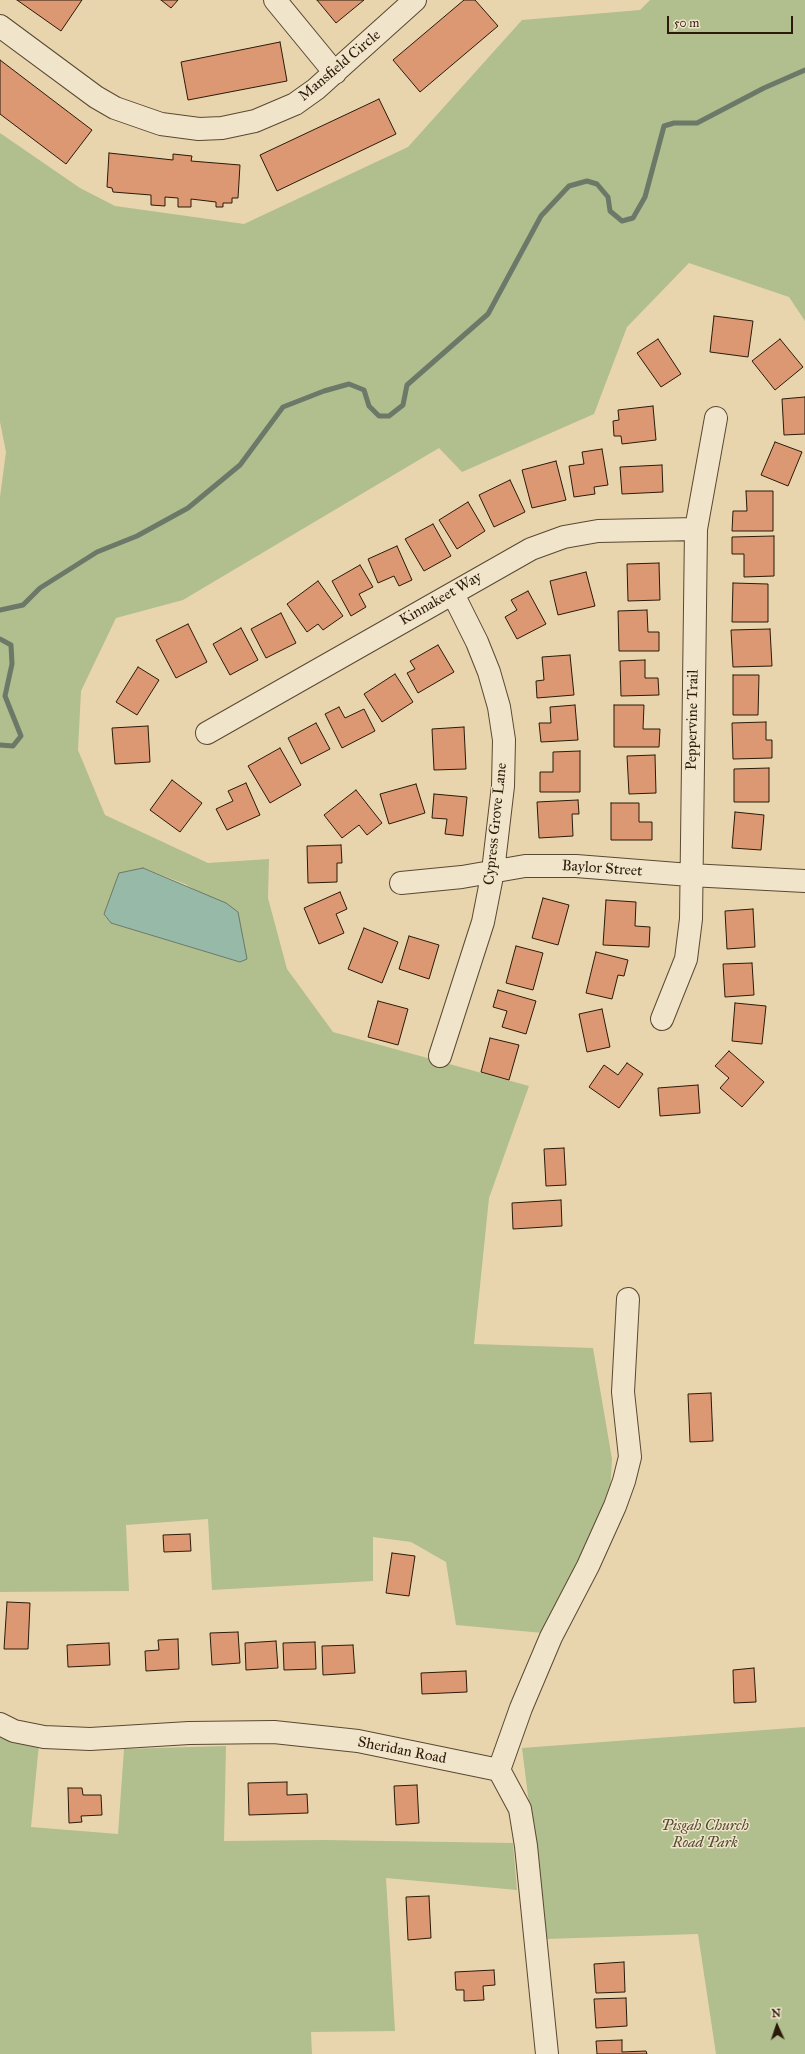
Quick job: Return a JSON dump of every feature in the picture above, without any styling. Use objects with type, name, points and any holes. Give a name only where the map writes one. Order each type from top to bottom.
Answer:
[{"type":"street","points":[[275,0],[335,73]]},
{"type":"street","name":"Mansfield Circle","points":[[0,26],[96,97],[115,108],[161,124],[180,127],[222,128],[255,121],[295,104],[335,73],[414,0]]},
{"type":"street","name":"Peppervine Trail","points":[[662,1019],[686,958],[691,919],[690,875],[696,529],[716,418]]},
{"type":"street","name":"Kinnakeet Way","points":[[207,733],[531,549],[564,537],[598,531],[696,529]]},
{"type":"street","name":"Cypress Grove Lane","points":[[440,1056],[483,922],[493,871],[503,786],[504,740],[499,707],[489,672],[477,642],[453,594]]},
{"type":"street","name":"Baylor Street","points":[[401,883],[462,877],[525,866],[576,866],[690,875],[805,881]]},
{"type":"street","points":[[547,2054],[526,1846],[520,1809],[499,1770],[521,1708],[551,1637],[588,1566],[624,1481],[630,1457],[623,1392],[628,1299]]},
{"type":"street","name":"Sheridan Road","points":[[7,1728],[44,1737],[90,1739],[189,1733],[274,1732],[358,1741],[499,1770]]},
{"type":"green space","points":[[650,0],[805,0],[805,321],[789,297],[689,263],[627,327],[594,414],[462,472],[439,448],[183,600],[116,618],[81,691],[78,750],[105,815],[208,863],[269,859],[268,898],[287,969],[333,1032],[529,1086],[489,1198],[474,1344],[593,1348],[612,1459],[610,1494],[543,1633],[456,1625],[446,1562],[411,1542],[373,1537],[373,1581],[212,1590],[208,1519],[126,1525],[129,1591],[0,1592],[0,497],[6,452],[0,422],[0,133],[80,188],[115,206],[244,224],[408,147],[522,20],[640,10]],"holes":[[[143,868],[185,884],[200,893],[240,962],[111,923],[104,914]]]},
{"type":"green space","name":"Pisgah Church Road Park","points":[[805,1727],[805,2054],[716,2054],[698,1934],[546,1939],[522,1748]]},
{"type":"green space","points":[[0,1738],[39,1744],[31,1827],[118,1834],[124,1749],[226,1746],[224,1841],[323,1840],[513,1843],[517,1890],[386,1878],[395,2031],[311,2032],[312,2054],[0,2054]]},
{"type":"shaded area","points":[[143,868],[226,903],[238,912],[247,959],[240,962],[111,923],[104,914],[119,873]]},
{"type":"building","points":[[17,0],[82,0],[61,31]]},
{"type":"building","points":[[161,0],[178,0],[171,8]]},
{"type":"building","points":[[317,0],[364,0],[336,23]]},
{"type":"building","points":[[464,0],[475,0],[498,26],[420,92],[393,60]]},
{"type":"building","points":[[280,42],[287,81],[188,100],[181,62]]},
{"type":"building","points":[[0,60],[92,130],[66,164],[0,114]]},
{"type":"building","points":[[379,99],[396,134],[277,191],[260,155]]},
{"type":"building","points":[[109,153],[173,160],[173,154],[192,156],[191,161],[240,165],[238,198],[232,198],[232,203],[223,203],[223,207],[216,207],[216,202],[191,199],[191,207],[178,207],[178,198],[165,197],[165,206],[151,205],[151,195],[113,192],[112,188],[107,187]]},
{"type":"building","points":[[714,316],[753,321],[748,357],[710,352]]},
{"type":"building","points":[[658,339],[681,374],[661,387],[637,353]]},
{"type":"building","points":[[780,339],[803,367],[775,390],[752,361]]},
{"type":"building","points":[[805,397],[805,434],[784,435],[782,399]]},
{"type":"building","points":[[653,406],[656,440],[622,444],[621,436],[614,436],[613,421],[619,420],[618,410]]},
{"type":"building","points":[[775,442],[802,452],[788,486],[761,475]]},
{"type":"building","points":[[602,449],[608,485],[594,487],[595,494],[574,497],[569,466],[584,464],[582,452]]},
{"type":"building","points":[[556,461],[566,500],[532,508],[522,470]]},
{"type":"building","points":[[662,465],[663,492],[622,494],[620,467]]},
{"type":"building","points":[[510,480],[525,512],[494,527],[479,495]]},
{"type":"building","points":[[746,491],[773,491],[773,531],[732,531],[733,511],[747,511]]},
{"type":"building","points":[[468,502],[485,531],[457,549],[439,520]]},
{"type":"building","points":[[433,524],[451,556],[424,571],[405,539]]},
{"type":"building","points":[[774,536],[774,576],[744,577],[744,554],[732,554],[732,537]]},
{"type":"building","points":[[397,546],[412,580],[399,586],[394,576],[378,583],[368,559]]},
{"type":"building","points":[[659,563],[660,600],[628,601],[627,564]]},
{"type":"building","points":[[360,565],[373,587],[359,594],[366,607],[351,616],[332,581]]},
{"type":"building","points":[[586,572],[595,606],[558,615],[550,581]]},
{"type":"building","points":[[318,581],[343,616],[323,630],[318,624],[307,632],[287,604]]},
{"type":"building","points":[[733,583],[768,584],[768,622],[732,622]]},
{"type":"building","points":[[528,591],[546,624],[517,639],[505,617],[517,610],[511,600]]},
{"type":"building","points":[[647,610],[648,632],[659,632],[659,651],[619,651],[618,611]]},
{"type":"building","points":[[281,613],[296,643],[266,658],[251,629]]},
{"type":"building","points":[[188,624],[207,662],[176,678],[156,640]]},
{"type":"building","points":[[241,628],[258,660],[230,675],[213,644]]},
{"type":"building","points":[[770,629],[772,666],[733,667],[731,630]]},
{"type":"building","points":[[438,645],[454,672],[418,693],[407,673],[415,669],[410,661]]},
{"type":"building","points":[[570,655],[574,695],[537,698],[536,681],[544,680],[542,657]]},
{"type":"building","points":[[645,660],[645,678],[658,678],[659,695],[621,696],[620,661]]},
{"type":"building","points":[[138,667],[159,680],[137,715],[116,702]]},
{"type":"building","points":[[395,674],[413,702],[382,722],[364,694]]},
{"type":"building","points":[[733,675],[759,675],[758,715],[733,715]]},
{"type":"building","points":[[575,705],[578,740],[541,742],[539,723],[551,723],[550,707]]},
{"type":"building","points":[[614,705],[644,705],[643,729],[660,729],[659,747],[614,747]]},
{"type":"building","points":[[339,707],[345,718],[364,709],[375,731],[342,748],[325,714]]},
{"type":"building","points":[[766,722],[766,740],[772,740],[772,758],[733,759],[732,723]]},
{"type":"building","points":[[316,723],[330,749],[301,764],[288,738]]},
{"type":"building","points":[[148,726],[150,762],[115,764],[112,728]]},
{"type":"building","points":[[464,727],[466,769],[434,770],[432,729]]},
{"type":"building","points":[[280,748],[301,785],[270,803],[248,766]]},
{"type":"building","points":[[580,751],[580,792],[540,792],[540,772],[553,772],[553,752]]},
{"type":"building","points":[[655,755],[656,793],[629,794],[627,756]]},
{"type":"building","points":[[769,768],[769,802],[734,802],[734,769]]},
{"type":"building","points":[[172,780],[202,803],[180,832],[150,810]]},
{"type":"building","points":[[246,783],[260,815],[227,830],[216,809],[233,801],[228,791]]},
{"type":"building","points":[[416,784],[425,813],[389,824],[380,794]]},
{"type":"building","points":[[356,790],[382,823],[367,835],[359,825],[342,838],[324,815]]},
{"type":"building","points":[[434,794],[467,797],[463,836],[445,834],[447,819],[432,818]]},
{"type":"building","points":[[578,800],[579,814],[572,814],[573,836],[539,838],[537,802]]},
{"type":"building","points":[[611,803],[639,803],[639,822],[652,822],[652,840],[611,840]]},
{"type":"building","points":[[735,812],[764,815],[761,850],[732,848]]},
{"type":"building","points":[[341,845],[342,863],[337,863],[337,882],[308,883],[307,846]]},
{"type":"building","points":[[340,892],[347,909],[336,914],[344,933],[319,944],[304,908]]},
{"type":"building","points":[[543,898],[569,905],[558,945],[532,938]]},
{"type":"building","points":[[606,900],[636,902],[635,926],[650,927],[649,947],[603,945]]},
{"type":"building","points":[[753,909],[755,947],[727,949],[725,911]]},
{"type":"building","points":[[364,928],[398,942],[382,983],[348,969]]},
{"type":"building","points":[[409,936],[439,945],[429,979],[399,969]]},
{"type":"building","points":[[516,946],[543,953],[533,990],[506,983]]},
{"type":"building","points":[[596,952],[628,960],[624,976],[618,975],[612,999],[586,993]]},
{"type":"building","points":[[752,963],[754,995],[725,997],[723,964]]},
{"type":"building","points":[[498,990],[536,1001],[526,1034],[502,1027],[507,1011],[493,1007]]},
{"type":"building","points":[[378,1001],[408,1009],[398,1045],[368,1037]]},
{"type":"building","points":[[735,1003],[766,1006],[762,1044],[732,1041]]},
{"type":"building","points":[[602,1009],[610,1047],[587,1052],[579,1014]]},
{"type":"building","points":[[490,1038],[519,1045],[509,1080],[481,1072]]},
{"type":"building","points":[[729,1051],[764,1082],[742,1107],[720,1088],[729,1078],[715,1066]]},
{"type":"building","points":[[627,1063],[643,1074],[619,1108],[589,1087],[604,1065],[618,1075]]},
{"type":"building","points":[[698,1085],[700,1113],[660,1116],[658,1088]]},
{"type":"building","points":[[564,1148],[566,1185],[546,1186],[544,1149]]},
{"type":"building","points":[[561,1200],[562,1226],[513,1229],[512,1203]]},
{"type":"building","points":[[711,1393],[713,1441],[690,1442],[688,1394]]},
{"type":"building","points":[[190,1534],[191,1551],[164,1552],[163,1535]]},
{"type":"building","points":[[392,1553],[415,1556],[409,1596],[386,1593]]},
{"type":"building","points":[[7,1602],[30,1603],[28,1649],[4,1649]]},
{"type":"building","points":[[238,1632],[240,1663],[212,1665],[210,1633]]},
{"type":"building","points":[[178,1639],[179,1669],[146,1671],[145,1651],[159,1650],[158,1640]]},
{"type":"building","points":[[276,1641],[278,1668],[246,1670],[245,1643]]},
{"type":"building","points":[[315,1642],[316,1669],[284,1670],[283,1643]]},
{"type":"building","points":[[109,1643],[110,1665],[68,1667],[67,1645]]},
{"type":"building","points":[[353,1645],[355,1673],[323,1675],[322,1646]]},
{"type":"building","points":[[754,1668],[756,1702],[734,1703],[733,1670]]},
{"type":"building","points":[[466,1671],[467,1692],[422,1694],[421,1673]]},
{"type":"building","points":[[287,1782],[287,1795],[307,1794],[308,1813],[249,1815],[248,1783]]},
{"type":"building","points":[[417,1785],[419,1823],[396,1825],[394,1786]]},
{"type":"building","points":[[68,1788],[82,1788],[83,1795],[101,1795],[102,1815],[81,1816],[82,1822],[69,1823]]},
{"type":"building","points":[[429,1896],[431,1938],[408,1940],[406,1897]]},
{"type":"building","points":[[624,1962],[625,1992],[596,1993],[594,1964]]},
{"type":"building","points":[[494,1970],[495,1985],[483,1986],[484,2000],[464,2001],[464,1990],[456,1990],[455,1972]]},
{"type":"building","points":[[626,1998],[627,2026],[596,2028],[594,1999]]},
{"type":"building","points":[[622,2040],[622,2052],[646,2051],[647,2054],[597,2054],[596,2041]]},
{"type":"waterway","points":[[0,610],[23,605],[40,588],[97,552],[137,536],[188,508],[240,465],[283,407],[324,391],[349,384],[364,390],[369,406],[379,416],[389,416],[403,405],[407,385],[488,314],[541,216],[569,186],[587,181],[597,184],[608,197],[610,211],[622,221],[633,218],[645,197],[664,126],[674,123],[697,123],[764,88],[805,70]]},
{"type":"waterway","points":[[0,639],[11,645],[12,664],[5,696],[21,736],[13,746],[0,745]]}]
